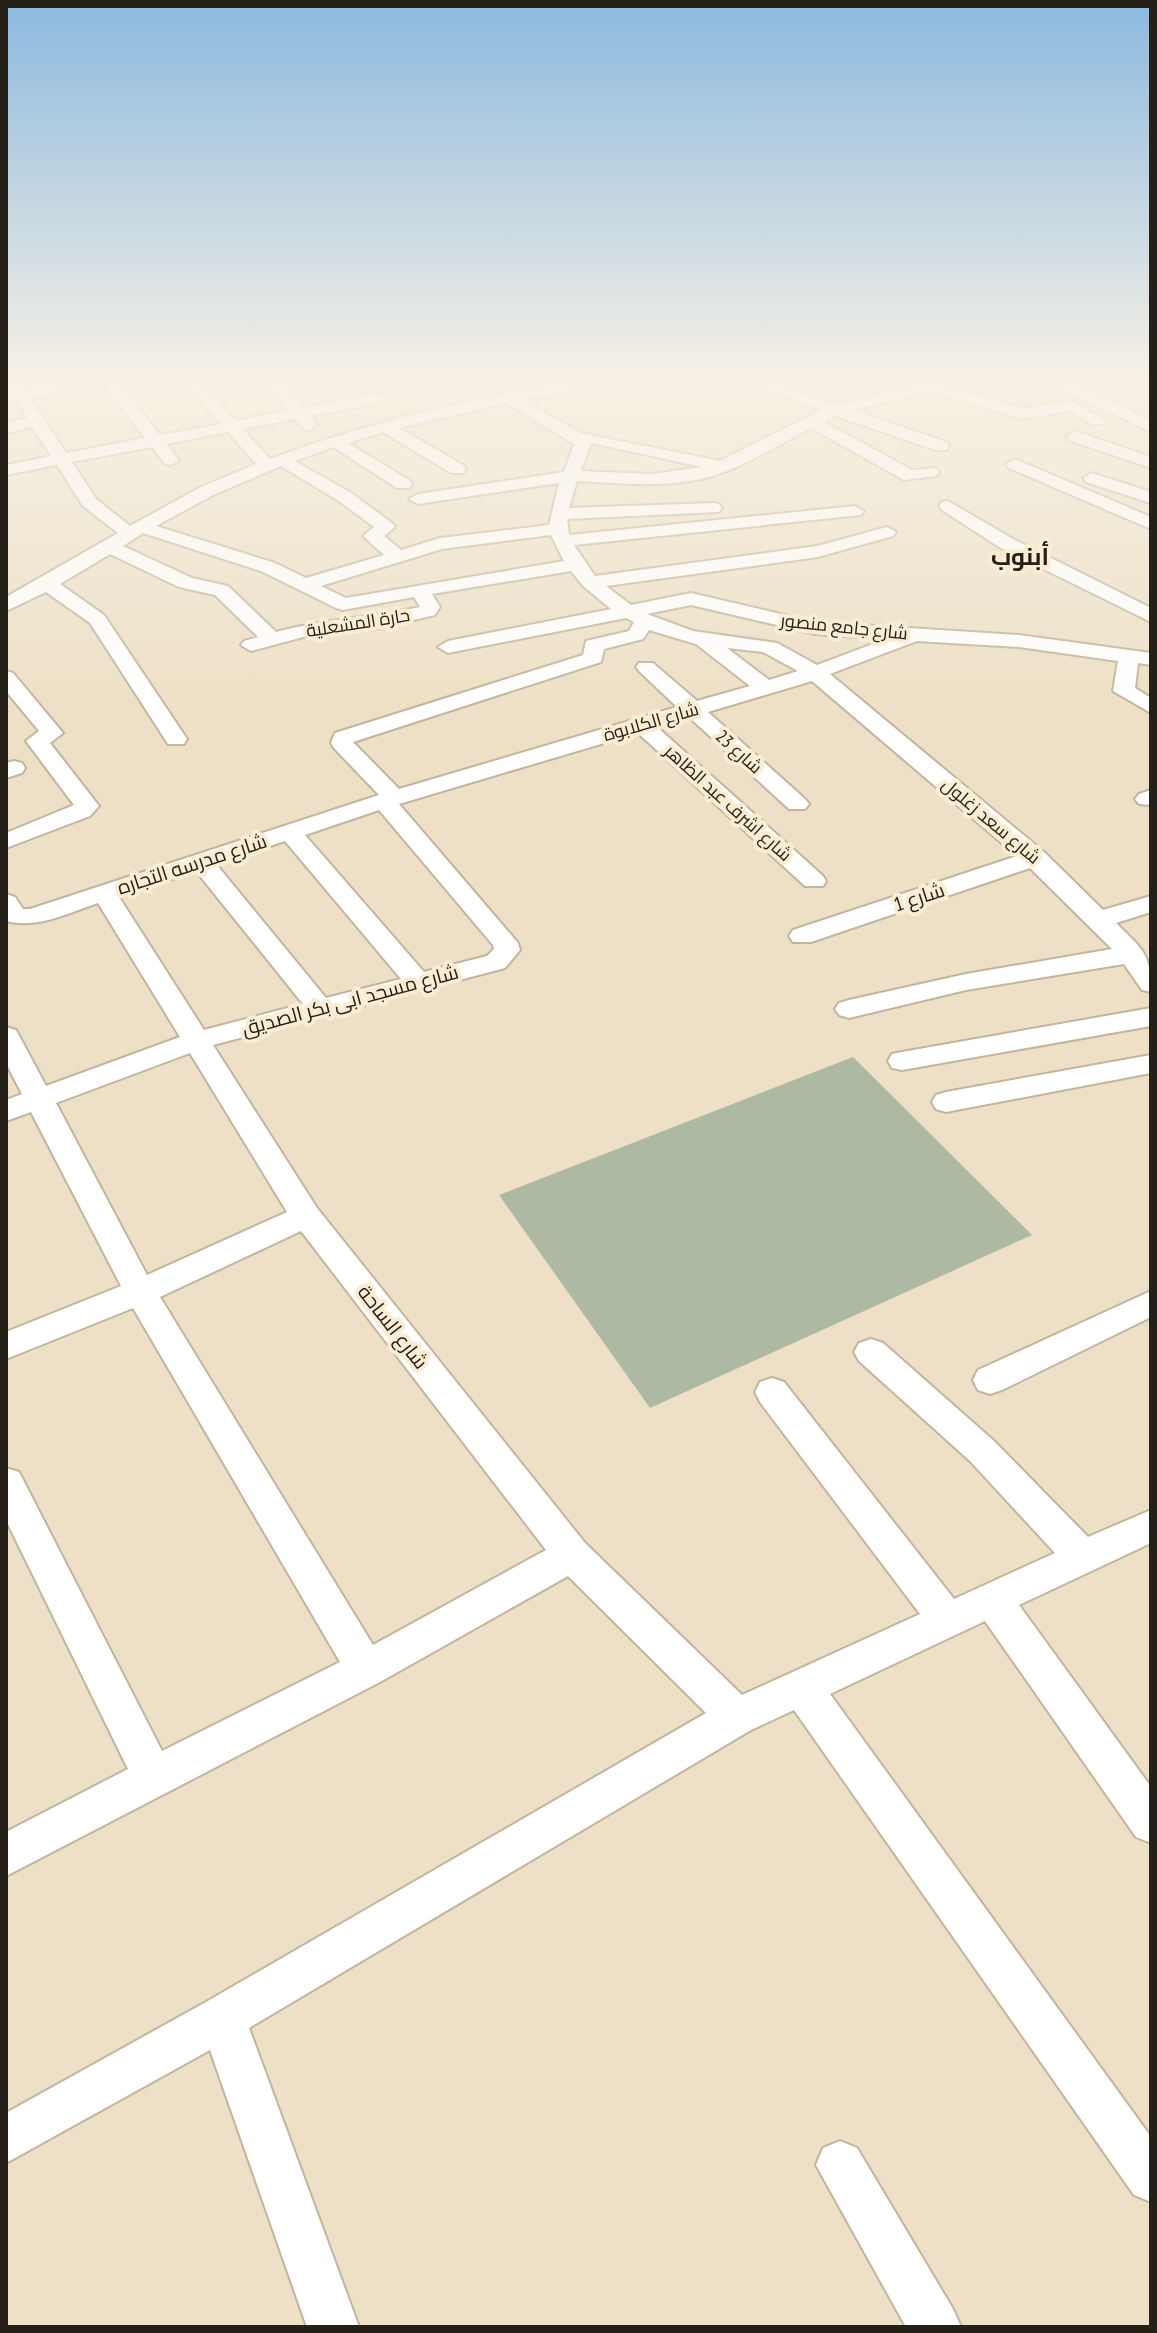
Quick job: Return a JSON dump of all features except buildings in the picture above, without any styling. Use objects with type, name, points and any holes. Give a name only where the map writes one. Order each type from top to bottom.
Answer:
[{"type":"street","points":[[79,487],[89,502],[105,517],[136,530],[268,567],[347,605],[423,590]]},
{"type":"street","points":[[6,605],[49,585],[136,530],[217,487]]},
{"type":"street","points":[[324,487],[345,497],[386,527],[372,536],[397,556]]},
{"type":"street","points":[[418,499],[498,487]]},
{"type":"street","points":[[568,487],[561,520],[577,564],[590,582],[626,611],[702,639],[766,688]]},
{"type":"street","points":[[1059,487],[1147,532]]},
{"type":"street","points":[[1119,487],[1151,498]]},
{"type":"street","points":[[303,585],[440,544],[690,494]]},
{"type":"street","points":[[561,520],[751,506]]},
{"type":"street","points":[[948,506],[1006,543],[1151,616]]},
{"type":"street","points":[[561,520],[855,511]]},
{"type":"street","points":[[590,582],[818,551],[887,532]]},
{"type":"street","points":[[110,547],[186,583],[221,590],[272,639]]},
{"type":"street","name":"حارة المشعلية","points":[[251,645],[306,630],[375,623],[428,611],[431,609],[421,594],[423,590],[577,564]]},
{"type":"street","points":[[49,585],[97,619],[176,739]]},
{"type":"street","name":"شارع جامع منصور","points":[[448,647],[691,599],[801,626],[1019,641],[1151,659]]},
{"type":"street","points":[[389,799],[342,743],[343,738],[594,658],[593,645],[632,637],[648,621]]},
{"type":"street","name":"شارع الكلابوة","points":[[389,799],[815,673],[916,634]]},
{"type":"street","name":"شارع سعد زغلول","points":[[702,639],[764,646],[815,673],[1036,858],[1133,954],[1151,984]]},
{"type":"street","points":[[1129,656],[1124,691],[1151,707]]},
{"type":"street","name":"شارع 23","points":[[646,667],[797,804]]},
{"type":"street","points":[[6,677],[52,733],[37,741],[87,806],[82,811],[6,841]]},
{"type":"street","name":"شارع اشرف عبد الظاهر","points":[[642,725],[814,881]]},
{"type":"street","name":"شارع مدرسه التجاره","points":[[6,902],[15,916],[26,918],[389,799]]},
{"type":"street","name":"شارع مسجد ابى بكر الصديق","points":[[6,1111],[196,1041],[496,962],[507,950],[505,943],[389,799]]},
{"type":"street","points":[[290,832],[419,983]]},
{"type":"street","name":"شارع 1","points":[[802,936],[1036,858]]},
{"type":"street","points":[[201,861],[320,1008]]},
{"type":"street","name":"شارع الساحة","points":[[104,893],[306,1216],[572,1555],[737,1717]]},
{"type":"street","points":[[1098,920],[1151,904]]},
{"type":"street","points":[[849,1009],[966,982],[1133,954]]},
{"type":"street","points":[[902,1061],[1151,1017]]},
{"type":"street","points":[[6,1036],[140,1292],[366,1669]]},
{"type":"street","points":[[946,1102],[1151,1064]]},
{"type":"street","points":[[6,1346],[140,1292],[306,1216]]},
{"type":"street","points":[[990,1380],[1151,1303]]},
{"type":"street","points":[[871,1352],[982,1451],[1082,1556]]},
{"type":"street","points":[[772,1392],[948,1621]]},
{"type":"street","points":[[6,1483],[153,1777]]},
{"type":"street","points":[[6,2139],[222,2018],[737,1717],[1151,1526]]},
{"type":"street","points":[[6,1855],[366,1669],[572,1555]]},
{"type":"street","points":[[992,1599],[1151,1822]]},
{"type":"street","points":[[802,1688],[1151,2178]]},
{"type":"street","points":[[222,2018],[333,2327]]},
{"type":"street","points":[[840,2165],[935,2327]]},
{"type":"green space","points":[[853,1057],[1032,1235],[650,1408],[499,1195]]},
{"type":"district","name":"أبنوب","points":[[1020,557]]}]
